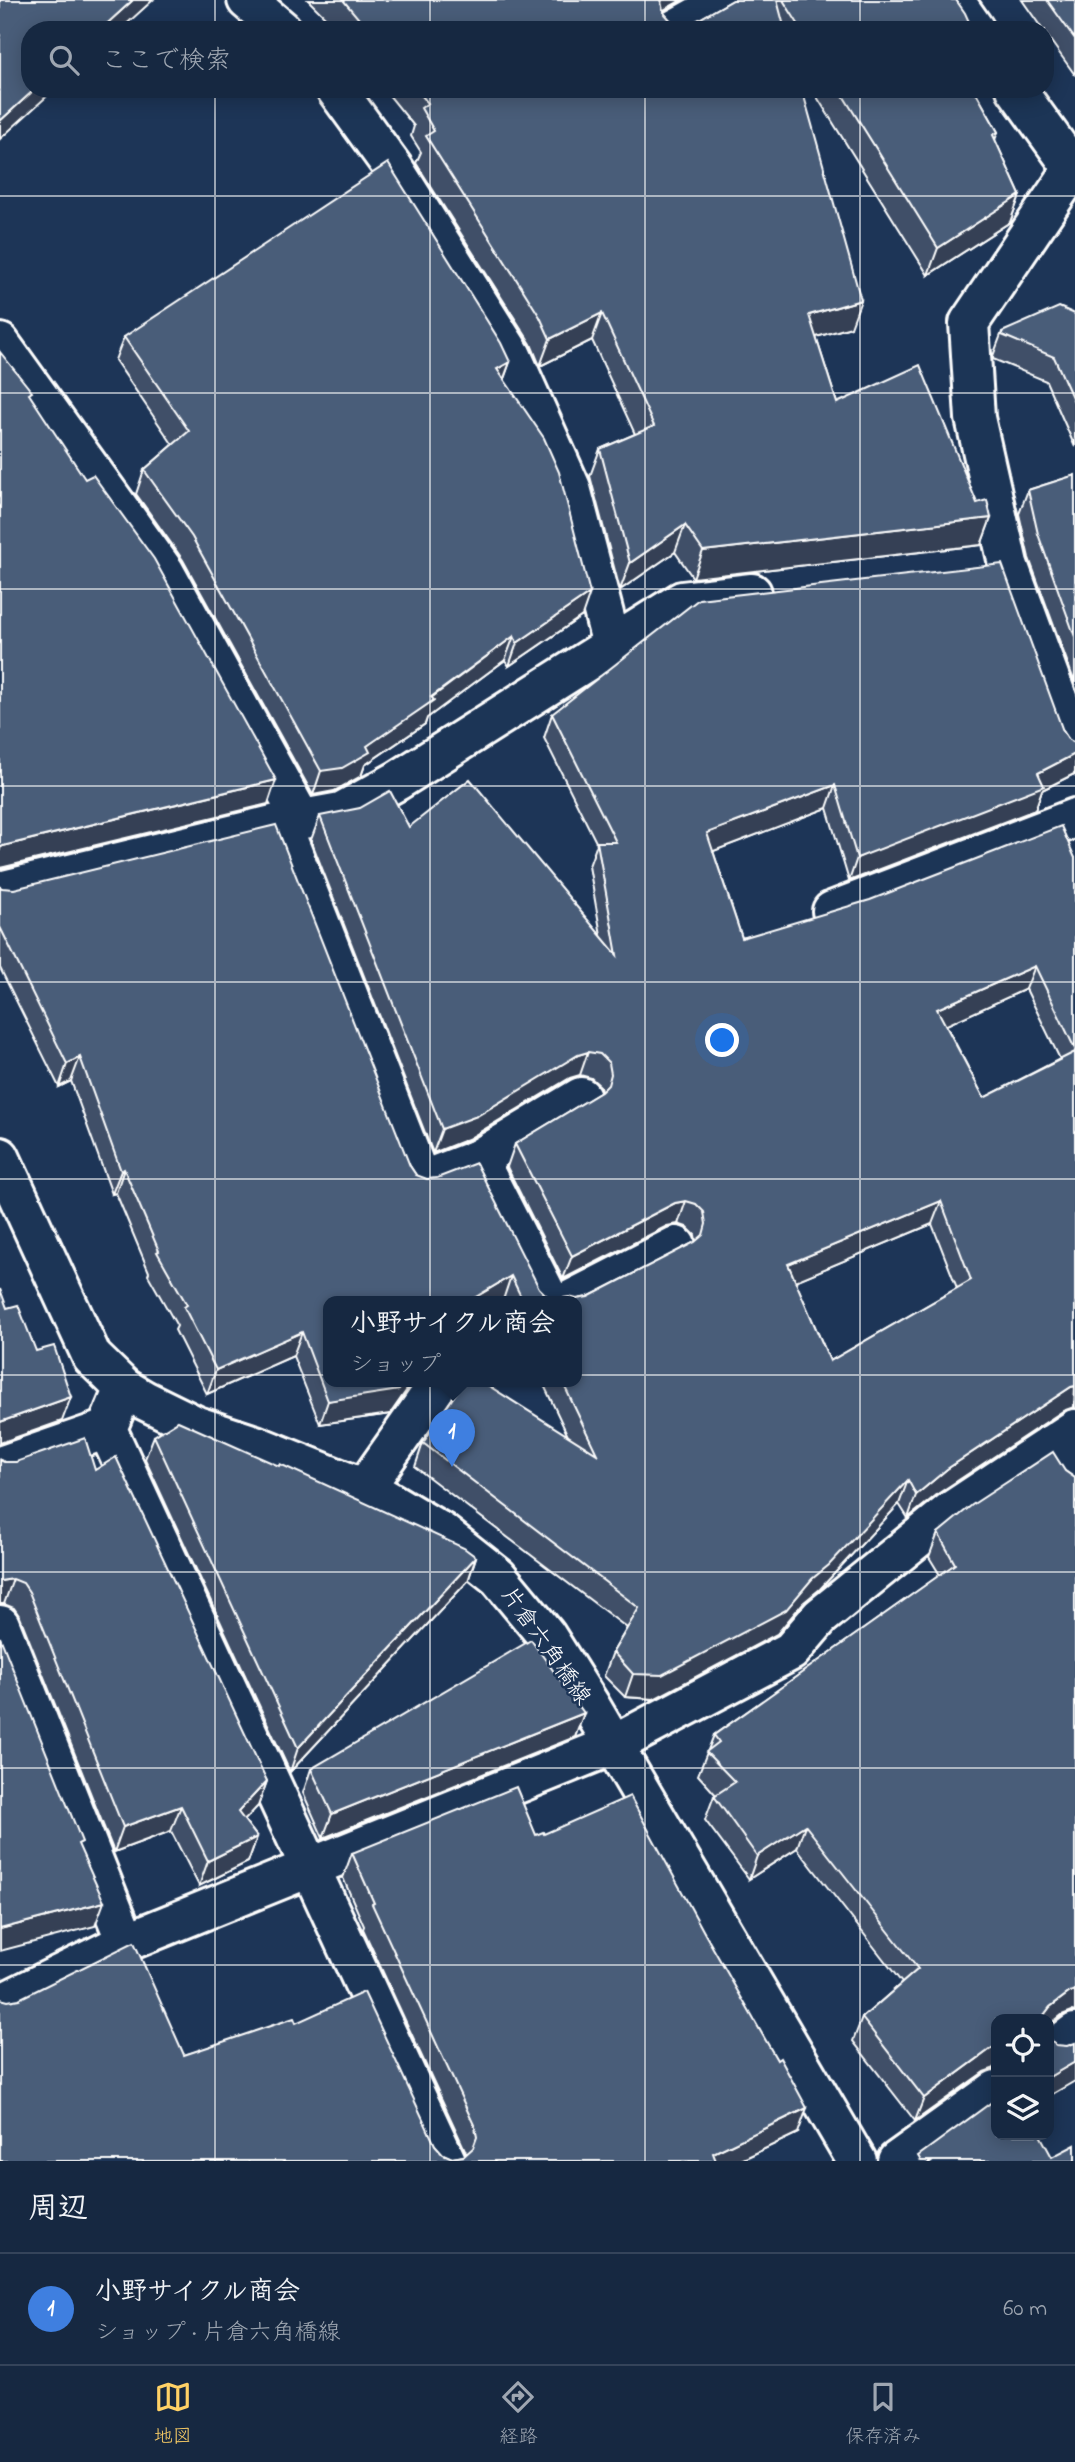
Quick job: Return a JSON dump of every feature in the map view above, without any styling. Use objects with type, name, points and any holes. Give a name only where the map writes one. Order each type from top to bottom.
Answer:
[{"type":"street","points":[[247,0],[272,21]]},
{"type":"street","points":[[689,21],[727,0]]},
{"type":"street","points":[[954,0],[969,21]]},
{"type":"street","points":[[343,98],[394,169],[512,356],[571,488],[612,645]]},
{"type":"street","points":[[1023,98],[1074,169],[969,323],[975,418],[1008,564],[1075,747]]},
{"type":"street","points":[[0,343],[164,571],[291,821],[421,1181],[478,1159],[581,1097]]},
{"type":"street","points":[[968,569],[1008,564]]},
{"type":"street","points":[[0,891],[291,821],[341,812],[397,781],[682,601],[791,589]]},
{"type":"street","points":[[832,911],[1075,818]]},
{"type":"street","name":"片倉六角橋線","points":[[0,1157],[92,1357],[124,1388],[144,1401],[197,1426],[377,1494],[441,1532],[498,1577],[545,1635],[590,1705],[855,2160]]},
{"type":"street","points":[[478,1159],[547,1296]]},
{"type":"street","points":[[579,1296],[676,1246]]},
{"type":"street","points":[[364,1489],[436,1387]]},
{"type":"street","points":[[124,1388],[107,1429],[446,2161]]},
{"type":"street","points":[[0,1466],[107,1429]]},
{"type":"street","points":[[0,2004],[127,1942],[613,1745],[791,1651],[820,1617],[941,1519],[1063,1437],[1075,1482]]},
{"type":"street","points":[[0,1625],[127,1942]]},
{"type":"street","points":[[897,2161],[991,2094]]},
{"type":"building","points":[[0,0],[133,0],[110,21],[21,21],[21,98],[25,98],[0,121]]},
{"type":"building","points":[[343,0],[662,0],[664,13],[671,21],[360,21]]},
{"type":"building","points":[[733,0],[777,0],[783,21],[696,21]]},
{"type":"building","points":[[783,0],[956,0],[969,21],[796,21]]},
{"type":"building","points":[[1047,0],[1075,0],[1075,39]]},
{"type":"building","points":[[424,98],[805,98],[861,300],[809,315],[837,403],[920,365],[977,503],[987,500],[991,518],[703,551],[685,525],[630,563],[600,449],[654,426],[602,313],[550,339],[540,317],[426,136],[434,131],[421,108],[428,103]]},
{"type":"building","points":[[845,98],[979,98],[998,132],[993,135],[1020,195],[938,248]]},
{"type":"building","points":[[388,163],[501,343],[510,362],[497,369],[544,438],[559,472],[590,593],[517,643],[514,636],[431,697],[434,700],[367,746],[370,752],[342,768],[321,771],[192,537],[144,470],[189,431],[124,337]]},
{"type":"building","points":[[1059,307],[1075,314],[1075,404],[1054,357],[1002,335],[1002,332]]},
{"type":"building","points":[[0,352],[32,392],[29,394],[85,479],[93,475],[154,559],[276,780],[0,848]]},
{"type":"building","points":[[1075,475],[1075,637],[1038,534],[1028,490]]},
{"type":"building","points":[[1002,564],[1063,731],[1069,740],[1075,743],[1075,754],[1038,773],[1044,786],[857,858],[835,785],[707,833],[742,938],[870,900],[1061,826],[1075,858],[1075,1049],[1035,966],[937,1009],[984,1098],[1075,1052],[1075,1386],[947,1469],[916,1495],[908,1480],[829,1565],[812,1579],[786,1610],[662,1675],[633,1674],[613,1652],[639,1608],[423,1443],[460,1387],[491,1387],[597,1454],[565,1387],[582,1387],[582,1298],[695,1242],[703,1235],[706,1224],[704,1212],[696,1204],[686,1201],[675,1203],[572,1256],[515,1144],[601,1092],[608,1085],[611,1074],[609,1063],[600,1054],[588,1052],[578,1055],[477,1116],[442,1129],[320,816],[360,808],[390,791],[409,827],[470,779],[617,955],[597,842],[616,842],[552,714],[699,599]],"holes":[[[941,1201],[971,1280],[830,1361],[788,1264]]]},
{"type":"building","points":[[276,825],[410,1166],[416,1175],[427,1179],[437,1178],[476,1163],[539,1288],[547,1296],[521,1296],[511,1276],[477,1296],[323,1296],[323,1387],[401,1387],[399,1390],[328,1401],[302,1332],[216,1370],[184,1307],[187,1305],[157,1252],[159,1251],[124,1169],[121,1171],[80,1057],[67,1064],[0,927],[0,887],[14,889]]},
{"type":"building","points":[[0,1289],[7,1308],[18,1305],[36,1351],[54,1346],[71,1397],[0,1422]]},
{"type":"building","points":[[178,1421],[279,1466],[280,1464],[464,1548],[476,1557],[298,1748],[154,1436]]},
{"type":"building","points":[[85,1438],[95,1470],[116,1457],[267,1781],[238,1812],[257,1837],[208,1861],[181,1806],[123,1827],[29,1592],[23,1583],[13,1579],[0,1581],[0,1460],[16,1462]]},
{"type":"building","points":[[1053,1452],[1065,1471],[1075,1478],[1075,1990],[1050,2007],[1045,2014],[991,2014],[991,2049],[924,2098],[862,2018],[918,1969],[805,1825],[757,1856],[714,1796],[735,1782],[706,1752],[719,1742],[714,1735],[955,1564],[938,1533],[972,1505]]},
{"type":"building","points":[[0,1637],[82,1842],[78,1844],[104,1902],[0,1929]]},
{"type":"building","points":[[531,1640],[584,1713],[332,1814],[311,1769]]},
{"type":"building","points":[[516,1787],[536,1835],[543,1832],[544,1834],[630,1796],[705,1934],[807,2108],[713,2153],[716,2161],[0,2161],[0,2000],[19,1999],[134,1942],[184,2055],[294,2018],[296,2023],[364,1992],[435,2145],[443,2154],[452,2158],[464,2156],[473,2148],[477,2137],[475,2127],[372,1904],[374,1903],[352,1853]]},
{"type":"building","points":[[1075,2043],[1075,2062],[1054,2074],[1054,2044],[1067,2046]]},
{"type":"building","points":[[991,2103],[991,2140],[1043,2140],[1052,2157],[1075,2145],[1075,2161],[921,2161],[918,2156]]},
{"type":"place","name":"小野サイクル商会","points":[[452,1467]]}]
